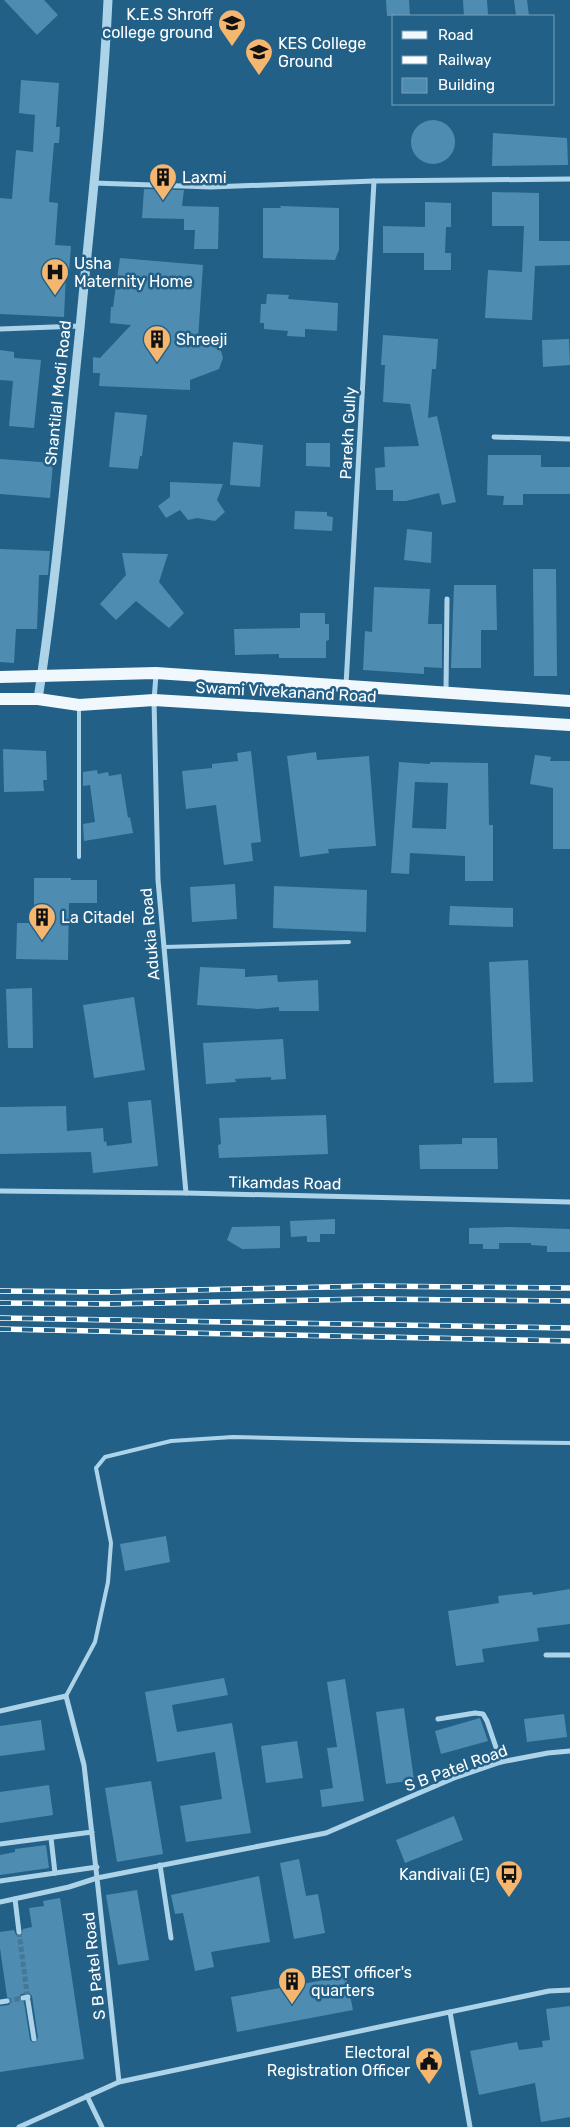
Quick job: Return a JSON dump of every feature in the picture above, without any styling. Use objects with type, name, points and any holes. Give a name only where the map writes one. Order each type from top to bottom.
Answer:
[{"type":"main road","name":"Swami Vivekanand Road","points":[[0,677],[156,673],[570,701]]},
{"type":"main road","name":"Swami Vivekanand Road","points":[[0,700],[38,700],[79,705],[154,700],[570,725]]},
{"type":"street","name":"Shantilal Modi Road","points":[[38,700],[88,261],[108,0]]},
{"type":"street","points":[[93,182],[211,187],[374,181],[570,179]]},
{"type":"street","name":"Parekh Gully","points":[[346,686],[374,181]]},
{"type":"street","points":[[0,329],[80,326]]},
{"type":"street","points":[[494,437],[570,439]]},
{"type":"street","points":[[446,600],[446,693]]},
{"type":"street","name":"Adukia Road","points":[[156,673],[154,700],[158,880],[186,1193]]},
{"type":"street","name":"Tikamdas Road","points":[[0,1191],[186,1193],[570,1202]]},
{"type":"street","points":[[546,1655],[570,1655]]},
{"type":"street","points":[[0,1711],[66,1696],[84,1765],[97,1867],[97,1878],[68,1888],[0,1902]]},
{"type":"street","points":[[438,1719],[475,1713],[483,1714],[488,1722],[501,1762]]},
{"type":"street","name":"S B Patel Road","points":[[119,2082],[97,1878],[326,1833],[454,1778],[501,1762],[570,1751]]},
{"type":"street","points":[[0,1844],[92,1832]]},
{"type":"street","points":[[51,1838],[55,1873]]},
{"type":"street","points":[[160,1865],[171,1938]]},
{"type":"street","points":[[0,1881],[97,1867]]},
{"type":"street","points":[[15,1899],[19,1932]]},
{"type":"street","points":[[19,2127],[119,2082],[549,1991],[570,1990]]},
{"type":"street","points":[[27,1999],[34,2039]]},
{"type":"street","points":[[0,2002],[7,2000]]},
{"type":"street","points":[[450,2012],[470,2127]]},
{"type":"street","points":[[88,2096],[102,2127]]},
{"type":"lane","points":[[79,705],[79,857]]},
{"type":"lane","points":[[164,947],[349,942]]},
{"type":"lane","points":[[66,1696],[95,1642],[108,1582],[111,1543],[96,1468],[105,1457],[171,1441],[233,1437],[570,1443]]},
{"type":"building","points":[[4,0],[44,0],[58,15],[37,35]]},
{"type":"building","points":[[386,0],[409,0],[410,15],[387,16]]},
{"type":"building","points":[[463,0],[487,0],[488,15],[464,15]]},
{"type":"building","points":[[514,0],[527,0],[529,15],[516,15]]},
{"type":"building","points":[[21,80],[59,83],[56,127],[60,127],[59,143],[54,143],[49,202],[58,203],[55,245],[71,246],[69,272],[66,272],[64,317],[0,314],[0,198],[12,199],[16,150],[33,152],[35,115],[19,113]]},
{"type":"building","points":[[433,120],[445,124],[451,130],[455,142],[451,154],[445,160],[433,164],[421,160],[415,154],[411,142],[415,130],[421,124]]},
{"type":"building","points":[[493,133],[567,138],[568,165],[492,166]]},
{"type":"building","points":[[144,189],[184,190],[182,206],[219,207],[218,249],[194,249],[195,230],[184,230],[184,219],[142,218]]},
{"type":"building","points":[[492,192],[539,193],[539,241],[570,241],[570,265],[535,266],[532,320],[485,318],[488,270],[522,272],[524,226],[492,226]]},
{"type":"building","points":[[425,202],[451,203],[451,227],[446,227],[445,253],[451,253],[451,270],[424,270],[424,253],[383,253],[383,226],[425,227]]},
{"type":"building","points":[[280,206],[339,208],[339,250],[335,260],[263,258],[263,208],[281,208]]},
{"type":"building","points":[[120,258],[203,265],[198,339],[218,341],[223,358],[219,369],[190,380],[190,390],[99,386],[100,373],[93,373],[93,357],[100,358],[131,325],[110,323]]},
{"type":"building","points":[[267,294],[289,295],[288,299],[338,303],[337,331],[305,329],[305,337],[287,336],[288,331],[264,329],[264,323],[260,323],[261,304],[266,304]]},
{"type":"building","points":[[383,335],[438,339],[436,369],[432,369],[428,418],[437,416],[456,502],[442,505],[439,493],[406,501],[393,501],[393,490],[376,490],[375,468],[385,467],[384,447],[419,446],[410,404],[383,402],[385,365],[381,365]]},
{"type":"building","points":[[569,339],[570,365],[543,367],[542,340]]},
{"type":"building","points":[[0,350],[14,352],[14,358],[41,360],[34,428],[9,426],[13,381],[0,380]]},
{"type":"building","points":[[115,412],[147,415],[142,456],[140,456],[138,469],[109,467]]},
{"type":"building","points":[[233,442],[263,445],[260,487],[230,485]]},
{"type":"building","points":[[306,443],[330,443],[330,467],[306,466]]},
{"type":"building","points":[[488,455],[541,455],[541,467],[570,467],[570,494],[523,494],[523,505],[503,505],[504,496],[487,495]]},
{"type":"building","points":[[0,459],[53,463],[50,498],[0,494]]},
{"type":"building","points":[[170,482],[223,484],[217,500],[225,512],[215,521],[197,518],[188,520],[180,510],[166,518],[158,506],[170,497]]},
{"type":"building","points":[[295,511],[327,512],[327,516],[333,517],[332,531],[294,529]]},
{"type":"building","points":[[407,529],[432,532],[431,563],[404,560]]},
{"type":"building","points":[[0,549],[50,551],[48,575],[39,575],[37,629],[16,629],[14,663],[0,662]]},
{"type":"building","points":[[122,553],[168,554],[159,582],[184,613],[169,628],[136,601],[116,620],[100,604],[126,575]]},
{"type":"building","points":[[533,569],[556,569],[557,676],[534,676]]},
{"type":"building","points":[[454,585],[496,585],[497,630],[481,630],[481,668],[451,668]]},
{"type":"building","points":[[374,587],[430,589],[428,624],[442,624],[442,668],[424,667],[424,674],[363,670],[365,631],[372,632]]},
{"type":"building","points":[[300,613],[325,613],[325,624],[329,624],[326,658],[279,658],[279,654],[235,655],[234,629],[300,628]]},
{"type":"building","points":[[3,749],[46,751],[47,780],[43,780],[44,791],[4,792]]},
{"type":"building","points":[[251,751],[261,842],[251,843],[253,861],[224,865],[216,805],[186,809],[182,771],[212,768],[212,764],[238,761],[237,753]]},
{"type":"building","points":[[316,752],[317,760],[369,756],[376,846],[328,849],[329,853],[300,857],[287,756]]},
{"type":"building","points":[[535,755],[551,757],[550,761],[570,761],[570,849],[553,849],[553,788],[530,784]]},
{"type":"building","points":[[399,762],[430,764],[430,762],[488,763],[489,825],[493,825],[493,881],[465,881],[465,856],[410,853],[409,874],[391,873]],"holes":[[[415,782],[448,783],[446,829],[412,828]]]},
{"type":"building","points":[[97,770],[98,774],[108,772],[109,776],[121,774],[128,818],[130,817],[133,833],[84,841],[83,824],[95,822],[90,785],[83,786],[83,772]]},
{"type":"building","points":[[34,878],[97,880],[97,903],[69,903],[68,960],[16,959],[17,923],[34,923]]},
{"type":"building","points":[[235,884],[237,919],[192,922],[190,887]]},
{"type":"building","points":[[274,886],[367,890],[366,932],[273,928]]},
{"type":"building","points":[[450,906],[513,908],[513,927],[449,925]]},
{"type":"building","points":[[528,960],[533,1082],[494,1083],[489,962]]},
{"type":"building","points":[[200,967],[245,969],[245,977],[277,975],[278,982],[318,980],[319,1011],[279,1011],[279,1007],[258,1009],[197,1005]]},
{"type":"building","points":[[32,988],[33,1048],[8,1048],[6,989]]},
{"type":"building","points":[[134,997],[145,1070],[94,1078],[83,1005]]},
{"type":"building","points":[[283,1039],[286,1079],[271,1080],[271,1077],[235,1079],[236,1082],[206,1084],[203,1043]]},
{"type":"building","points":[[151,1100],[158,1166],[93,1173],[91,1152],[0,1154],[0,1107],[66,1106],[67,1131],[103,1128],[104,1142],[106,1141],[107,1146],[132,1143],[128,1102]]},
{"type":"building","points":[[326,1115],[328,1154],[219,1158],[218,1145],[221,1144],[219,1118]]},
{"type":"building","points":[[462,1138],[497,1138],[498,1169],[420,1169],[419,1145],[462,1144]]},
{"type":"building","points":[[335,1219],[335,1234],[320,1234],[320,1242],[307,1242],[307,1236],[291,1237],[290,1221]]},
{"type":"building","points":[[280,1226],[280,1248],[242,1249],[227,1240],[232,1227]]},
{"type":"building","points":[[469,1228],[570,1229],[570,1252],[547,1252],[547,1246],[531,1245],[531,1243],[499,1243],[499,1249],[483,1249],[483,1244],[469,1244]]},
{"type":"building","points":[[166,1536],[170,1562],[125,1571],[120,1544]]},
{"type":"building","points":[[570,1589],[570,1624],[537,1628],[539,1641],[482,1649],[484,1662],[456,1666],[448,1611],[499,1603],[498,1596],[532,1592],[533,1595]]},
{"type":"building","points":[[224,1678],[228,1695],[172,1705],[177,1732],[232,1723],[251,1833],[186,1842],[180,1806],[222,1799],[215,1752],[157,1762],[145,1692]]},
{"type":"building","points":[[345,1679],[364,1801],[322,1807],[320,1790],[333,1788],[327,1748],[337,1747],[327,1682]]},
{"type":"building","points":[[404,1708],[414,1780],[386,1784],[376,1712]]},
{"type":"building","points":[[564,1714],[567,1737],[527,1742],[524,1719]]},
{"type":"building","points":[[480,1718],[488,1741],[441,1754],[435,1731]]},
{"type":"building","points":[[41,1720],[45,1750],[0,1756],[0,1726]]},
{"type":"building","points":[[297,1741],[303,1778],[266,1783],[261,1746]]},
{"type":"building","points":[[151,1781],[163,1854],[117,1862],[105,1788]]},
{"type":"building","points":[[49,1785],[53,1815],[0,1823],[0,1792]]},
{"type":"building","points":[[454,1816],[463,1840],[405,1863],[396,1840]]},
{"type":"building","points":[[46,1845],[49,1868],[0,1875],[0,1855],[15,1852],[15,1849]]},
{"type":"building","points":[[299,1859],[306,1896],[318,1894],[325,1933],[294,1939],[280,1863]]},
{"type":"building","points":[[259,1876],[270,1942],[211,1952],[214,1967],[195,1971],[183,1913],[175,1914],[171,1895]]},
{"type":"building","points":[[137,1890],[149,1960],[118,1965],[106,1895]]},
{"type":"building","points":[[60,1898],[84,2059],[0,2072],[0,2006],[9,2005],[11,2001],[7,1997],[0,1948],[0,1932],[14,1930],[16,1935],[21,1936],[23,1929],[32,1927],[29,1908],[44,1906],[43,1901]],"holes":[[[29,1993],[32,1996],[38,2038],[34,2043],[30,2040],[24,2002],[19,1998],[21,1994]]]},
{"type":"building","name":"BEST officer's quarters","points":[[346,1976],[353,2010],[237,2032],[231,1997]]},
{"type":"building","points":[[570,2006],[570,2117],[541,2122],[535,2083],[479,2095],[470,2051],[517,2042],[519,2050],[543,2047],[542,2041],[550,2040],[546,2009]]},
{"type":"tunnel","points":[[19,1932],[28,2001]]},
{"type":"tunnel","points":[[7,2001],[23,1998]]},
{"type":"railway","points":[[0,1291],[108,1292],[370,1286],[570,1288]]},
{"type":"railway","points":[[0,1303],[107,1304],[370,1299],[570,1301]]},
{"type":"railway","points":[[0,1318],[570,1328]]},
{"type":"railway","points":[[0,1329],[570,1341]]},
{"type":"place","name":"K.E.S Shroff college ground","points":[[232,47]]},
{"type":"place","name":"KES College Ground","points":[[259,76]]},
{"type":"place","name":"Laxmi","points":[[163,201]]},
{"type":"place","name":"Usha Maternity Home","points":[[55,296]]},
{"type":"place","name":"Shreeji","points":[[157,363]]},
{"type":"place","name":"La Citadel","points":[[42,941]]},
{"type":"place","name":"Kandivali (E)","points":[[509,1898]]},
{"type":"place","name":"BEST officer's quarters","points":[[292,2005]]},
{"type":"place","name":"Electoral Registration Officer","points":[[429,2085]]}]
